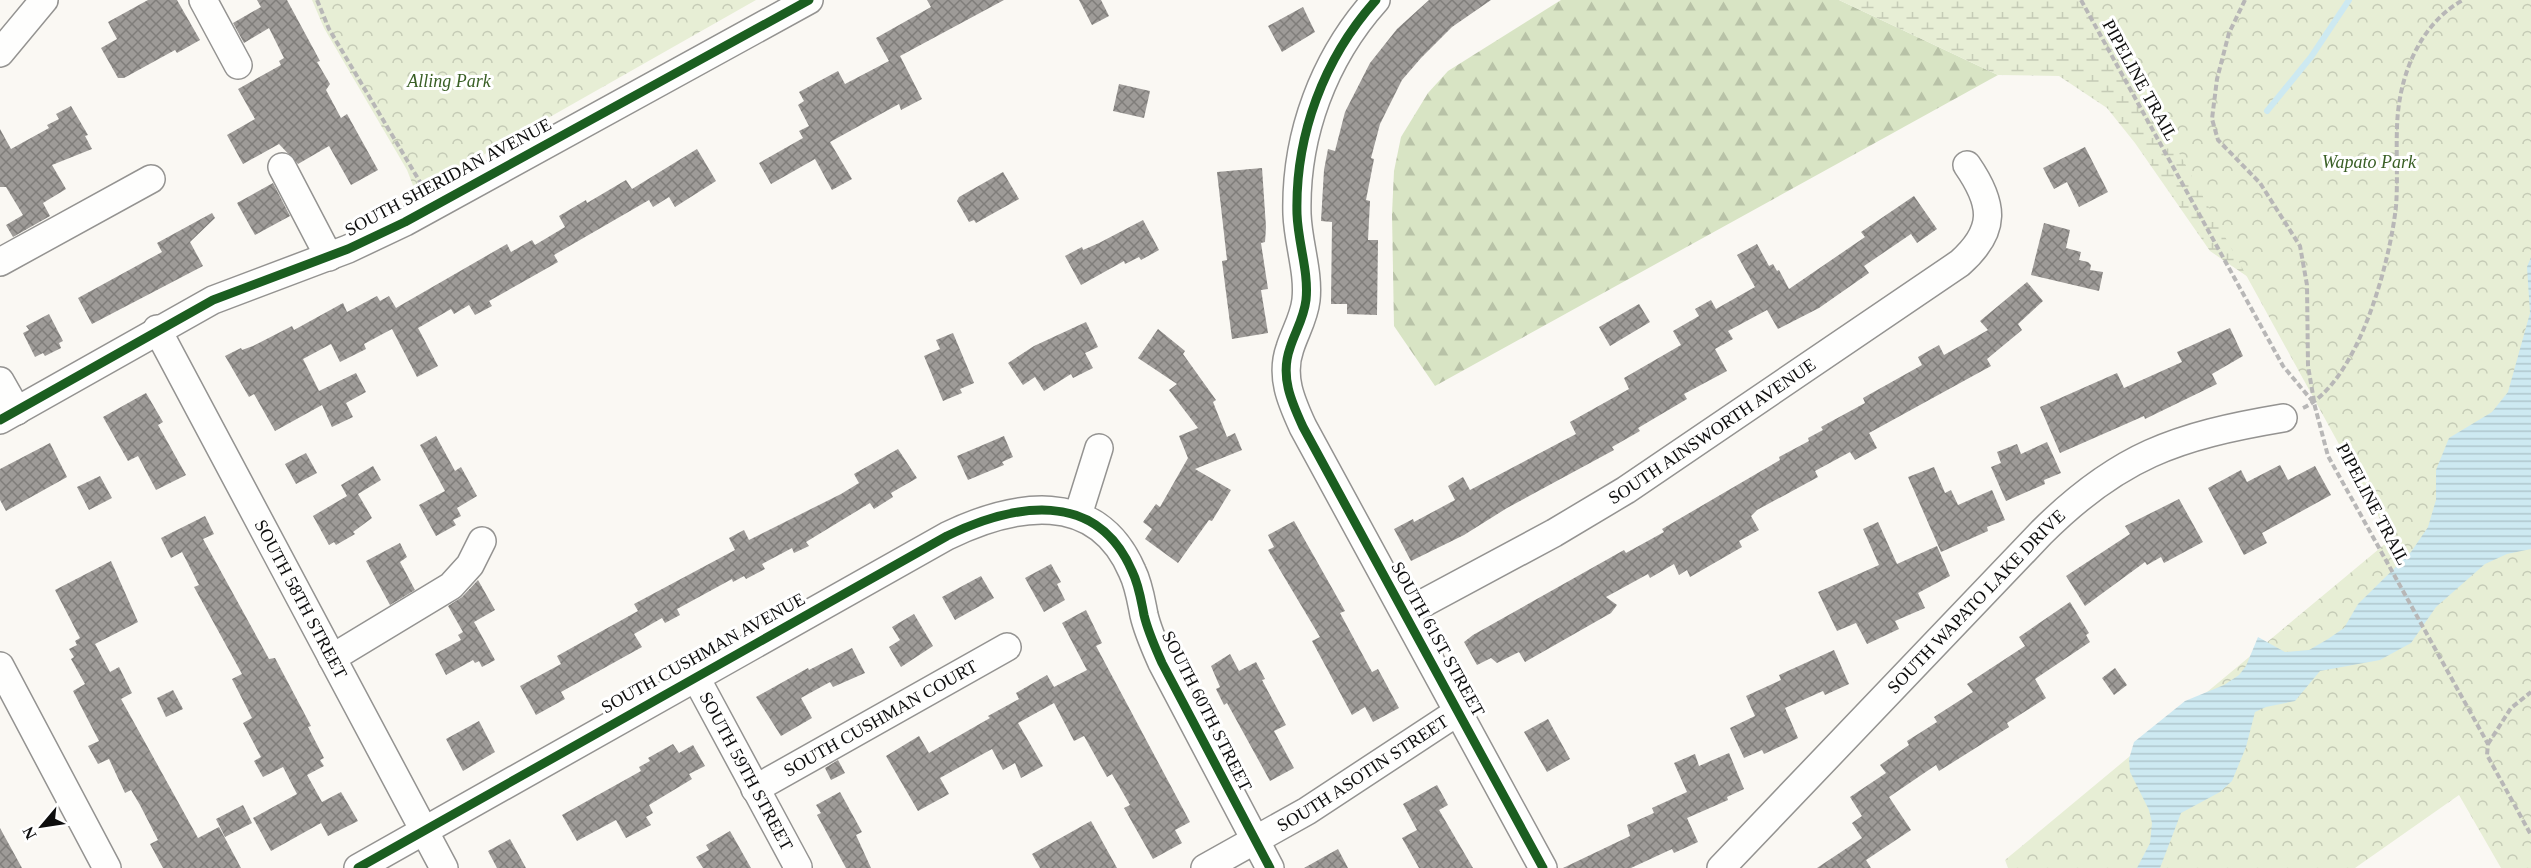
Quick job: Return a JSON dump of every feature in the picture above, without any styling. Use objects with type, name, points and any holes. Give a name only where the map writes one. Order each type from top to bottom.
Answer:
[{"type":"street","points":[[2,47],[44,0]]},
{"type":"street","points":[[203,0],[238,65]]},
{"type":"street","name":"SOUTH SHERIDAN AVENUE","points":[[8,416],[157,329],[243,287],[329,257],[405,222],[809,0]]},
{"type":"street","name":"SOUTH 61ST STREET","points":[[1376,0],[1346,37],[1321,86],[1309,118],[1301,157],[1297,214],[1306,277],[1306,300],[1286,364],[1291,401],[1543,868]]},
{"type":"street","name":"SOUTH AINSWORTH AVENUE","points":[[1405,613],[1554,533],[1626,490],[1942,277],[1978,244],[1984,235],[1988,217],[1984,195],[1967,165]]},
{"type":"street","points":[[282,167],[329,257]]},
{"type":"street","points":[[0,262],[151,179]]},
{"type":"street","name":"SOUTH 58TH STREET","points":[[157,329],[444,868]]},
{"type":"street","points":[[0,381],[8,416]]},
{"type":"street","name":"SOUTH WAPATO LAKE DRIVE","points":[[1721,868],[2032,542],[2084,492],[2117,469],[2168,446],[2226,427],[2283,418]]},
{"type":"street","points":[[1078,515],[1099,448]]},
{"type":"street","name":"SOUTH CUSHMAN AVENUE","points":[[358,868],[425,832],[695,676],[961,529],[1000,516],[1032,509],[1054,509],[1078,515]]},
{"type":"street","name":"SOUTH 60TH STREET","points":[[1078,515],[1107,536],[1131,569],[1148,628],[1162,663],[1269,868]]},
{"type":"street","points":[[332,658],[451,586],[470,565],[482,541]]},
{"type":"street","name":"SOUTH CUSHMAN COURT","points":[[755,789],[1007,647]]},
{"type":"street","points":[[0,666],[107,868]]},
{"type":"street","name":"SOUTH 59TH STREET","points":[[695,676],[798,867]]},
{"type":"street","name":"SOUTH ASOTIN STREET","points":[[1205,868],[1317,804],[1459,711]]},
{"type":"path","points":[[317,0],[329,29],[424,189]]},
{"type":"path","points":[[2245,0],[2226,44],[2217,79],[2212,119],[2218,140],[2260,183],[2300,246],[2307,285],[2308,366],[2314,403]]},
{"type":"path","points":[[2314,403],[2338,376],[2352,353],[2388,252],[2396,207],[2397,126],[2404,84],[2415,50],[2434,22],[2463,0]]},
{"type":"path","points":[[2488,744],[2511,708],[2531,692]]},
{"type":"green space","name":"Alling Park","points":[[312,0],[756,0],[416,193],[407,170],[324,28]]},
{"type":"green space","points":[[1561,0],[1839,0],[1998,75],[1435,386],[1394,326],[1392,214],[1394,171],[1401,137],[1428,93],[1448,71]]},
{"type":"green space","points":[[1839,0],[2147,0],[2248,277],[2210,251],[2135,143],[2107,108],[2059,76],[1998,75]]},
{"type":"green space","name":"Wapato Park","points":[[2095,0],[2531,0],[2531,868],[2501,868],[2459,795],[2355,868],[2008,868],[2005,860],[2391,539]]},
{"type":"water","points":[[2531,257],[2531,549],[2507,554],[2485,564],[2436,607],[2411,643],[2380,660],[2320,671],[2295,701],[2266,707],[2255,712],[2246,747],[2232,781],[2220,792],[2181,813],[2160,868],[2137,868],[2150,843],[2152,823],[2149,810],[2130,772],[2129,759],[2134,742],[2185,701],[2224,685],[2239,675],[2246,666],[2258,637],[2285,652],[2309,650],[2328,639],[2344,628],[2358,604],[2411,552],[2428,527],[2436,500],[2436,470],[2449,438],[2492,412],[2508,392],[2530,313],[2527,267]]},
{"type":"building","points":[[148,0],[177,0],[200,40],[177,53],[175,50],[124,78],[118,78],[101,48],[117,39],[108,22]]},
{"type":"building","points":[[257,0],[287,0],[330,84],[326,90],[341,118],[347,114],[378,170],[351,185],[329,146],[298,164],[279,144],[243,164],[227,135],[255,119],[238,89],[281,65],[279,61],[284,58],[269,28],[244,43],[233,23],[261,7]]},
{"type":"building","points":[[927,0],[1004,0],[900,56],[922,99],[901,110],[899,104],[830,142],[852,179],[832,190],[815,159],[771,184],[759,163],[803,138],[799,131],[809,126],[798,105],[804,101],[799,92],[838,71],[845,84],[889,61],[876,38],[931,7]]},
{"type":"building","points":[[1079,0],[1101,0],[1109,16],[1092,25]]},
{"type":"building","points":[[1429,0],[1491,0],[1452,27],[1421,58],[1402,80],[1380,124],[1371,158],[1374,159],[1366,200],[1370,201],[1368,240],[1378,240],[1377,315],[1347,314],[1347,304],[1331,304],[1332,222],[1321,221],[1324,170],[1328,149],[1335,151],[1345,112],[1370,63],[1397,29]]},
{"type":"building","points":[[1303,7],[1315,32],[1282,52],[1268,26]]},
{"type":"building","points":[[1119,84],[1150,91],[1144,118],[1113,111]]},
{"type":"building","points":[[71,106],[88,135],[85,136],[92,149],[52,165],[66,189],[43,203],[50,216],[13,237],[6,225],[23,215],[6,187],[0,187],[0,129],[11,149],[49,128],[47,125],[59,119],[56,114]]},
{"type":"building","points":[[2085,147],[2108,192],[2079,207],[2067,182],[2054,189],[2043,168]]},
{"type":"building","points":[[697,149],[716,181],[675,207],[669,197],[653,207],[649,200],[554,255],[558,262],[489,301],[492,306],[475,315],[469,305],[454,314],[451,309],[418,328],[438,366],[417,377],[392,329],[364,344],[366,349],[340,362],[331,344],[303,359],[319,391],[356,373],[366,392],[346,403],[353,417],[332,427],[322,405],[275,431],[254,394],[249,397],[225,356],[241,348],[242,350],[253,346],[292,326],[294,330],[343,303],[347,312],[377,296],[380,301],[389,296],[396,308],[507,244],[511,252],[532,240],[535,245],[565,227],[559,216],[586,200],[587,203],[626,180],[632,189]]},
{"type":"building","points":[[1262,168],[1266,227],[1265,242],[1261,243],[1268,289],[1261,290],[1268,333],[1232,339],[1222,261],[1227,260],[1217,172]]},
{"type":"building","points":[[1003,172],[1019,199],[976,223],[974,220],[969,222],[957,201],[959,197]]},
{"type":"building","points":[[273,183],[290,216],[255,235],[237,203]]},
{"type":"building","points":[[1914,196],[1937,229],[1917,243],[1911,234],[1864,266],[1869,273],[1819,308],[1778,329],[1767,310],[1728,331],[1733,339],[1715,349],[1727,371],[1684,394],[1687,399],[1638,428],[1640,431],[1612,447],[1614,450],[1507,508],[1464,535],[1411,561],[1394,529],[1413,519],[1414,522],[1455,500],[1448,486],[1463,477],[1470,490],[1576,434],[1570,422],[1629,389],[1624,378],[1681,345],[1673,331],[1699,316],[1695,309],[1711,300],[1716,309],[1755,287],[1737,255],[1757,244],[1769,266],[1773,264],[1777,271],[1779,270],[1789,289],[1865,237],[1861,232]]},
{"type":"building","points":[[212,213],[215,218],[190,242],[203,266],[92,324],[78,298],[162,252],[157,243]]},
{"type":"building","points":[[1143,220],[1159,250],[1141,260],[1139,257],[1125,264],[1124,261],[1081,285],[1065,256],[1082,247],[1083,250],[1099,243]]},
{"type":"building","points":[[2044,223],[2070,230],[2066,248],[2081,252],[2079,260],[2088,262],[2091,265],[2090,270],[2103,272],[2099,291],[2031,275]]},
{"type":"building","points":[[2027,282],[2043,301],[2018,324],[2022,330],[1987,359],[1991,366],[1869,433],[1877,448],[1855,460],[1850,452],[1815,471],[1818,477],[1757,510],[1751,516],[1759,530],[1739,541],[1742,547],[1690,577],[1687,570],[1679,575],[1674,564],[1650,578],[1648,574],[1606,597],[1617,605],[1611,613],[1525,662],[1519,652],[1497,663],[1491,658],[1477,665],[1464,642],[1473,635],[1624,550],[1626,553],[1664,532],[1662,529],[1780,460],[1779,457],[1809,441],[1808,438],[1823,430],[1821,427],[1865,403],[1863,398],[1922,365],[1918,357],[1939,345],[1944,355],[1988,330],[1980,321]]},
{"type":"building","points":[[1639,304],[1650,322],[1610,346],[1599,327]]},
{"type":"building","points":[[49,314],[63,341],[59,343],[61,348],[45,356],[43,353],[35,357],[23,333],[29,330],[26,326]]},
{"type":"building","points":[[1086,322],[1098,347],[1085,353],[1093,368],[1073,378],[1071,374],[1044,391],[1035,377],[1023,385],[1008,363],[1034,346]]},
{"type":"building","points":[[2230,328],[2243,356],[2212,374],[2217,384],[2145,419],[2144,416],[2060,453],[2040,407],[2117,373],[2124,388],[2182,362],[2177,352]]},
{"type":"building","points":[[1158,329],[1185,351],[1183,354],[1216,400],[1213,402],[1227,437],[1235,433],[1242,450],[1195,469],[1231,490],[1212,521],[1209,520],[1178,563],[1145,539],[1152,529],[1143,522],[1156,504],[1160,507],[1188,458],[1179,436],[1198,428],[1169,390],[1177,384],[1138,358]]},
{"type":"building","points":[[953,333],[974,383],[960,389],[962,393],[943,401],[924,356],[940,349],[936,340]]},
{"type":"building","points":[[146,393],[163,422],[158,425],[186,475],[156,490],[138,456],[128,461],[103,417]]},
{"type":"building","points":[[436,436],[455,471],[461,467],[477,496],[457,508],[461,516],[453,520],[456,525],[436,536],[419,505],[445,491],[420,445]]},
{"type":"building","points":[[1004,436],[1013,457],[1002,462],[1004,465],[968,480],[957,456]]},
{"type":"building","points":[[2047,442],[2061,473],[2044,480],[2045,484],[2006,501],[1991,467],[2001,463],[1997,452],[2017,444],[2021,454]]},
{"type":"building","points":[[50,443],[67,477],[6,511],[0,500],[0,469]]},
{"type":"building","points":[[898,449],[917,478],[891,493],[893,497],[874,509],[870,503],[806,542],[809,546],[794,553],[792,548],[762,564],[765,569],[746,579],[744,576],[733,582],[732,579],[677,609],[680,615],[665,623],[662,618],[634,634],[642,647],[561,692],[565,699],[536,715],[520,686],[561,664],[557,656],[638,611],[634,604],[735,550],[729,538],[744,530],[749,540],[841,494],[859,483],[854,474]]},
{"type":"building","points":[[306,453],[317,473],[296,484],[285,464]]},
{"type":"building","points":[[2280,465],[2288,480],[2315,466],[2331,495],[2262,533],[2267,543],[2244,555],[2208,488],[2241,470],[2247,482]]},
{"type":"building","points":[[373,466],[381,480],[358,494],[372,518],[353,532],[355,534],[336,545],[334,542],[329,545],[313,516],[347,496],[341,485]]},
{"type":"building","points":[[1934,467],[1945,493],[1951,490],[1958,505],[1992,490],[2005,520],[1987,527],[1988,531],[1941,552],[1908,477]]},
{"type":"building","points":[[100,476],[112,498],[89,510],[77,487]]},
{"type":"building","points":[[2179,499],[2203,542],[2164,563],[2161,557],[2147,565],[2145,562],[2085,606],[2066,576],[2130,534],[2125,526]]},
{"type":"building","points":[[205,516],[214,534],[203,539],[269,659],[275,658],[311,726],[308,727],[324,758],[320,760],[324,766],[307,775],[322,802],[341,792],[358,821],[328,836],[321,823],[271,851],[253,818],[297,794],[283,767],[263,777],[254,761],[261,757],[243,723],[252,718],[232,679],[242,674],[194,587],[199,585],[182,552],[171,558],[161,538]]},
{"type":"building","points":[[1294,521],[1345,611],[1340,613],[1372,672],[1378,669],[1399,708],[1373,722],[1365,707],[1352,715],[1312,641],[1320,637],[1268,550],[1274,547],[1268,535]]},
{"type":"building","points":[[1878,522],[1897,564],[1937,546],[1950,576],[1918,593],[1925,608],[1895,621],[1899,629],[1867,644],[1856,623],[1837,631],[1818,592],[1879,565],[1863,529]]},
{"type":"building","points":[[400,543],[407,557],[400,562],[415,590],[390,605],[366,561]]},
{"type":"building","points":[[111,561],[138,622],[95,644],[110,672],[119,667],[132,693],[121,699],[198,838],[219,827],[241,868],[163,868],[150,844],[158,840],[131,790],[125,793],[109,759],[98,764],[88,746],[99,741],[73,691],[85,684],[71,659],[74,657],[69,649],[77,645],[75,641],[80,638],[55,590]]},
{"type":"building","points":[[1051,564],[1061,582],[1057,584],[1065,600],[1044,612],[1025,578]]},
{"type":"building","points":[[981,576],[994,598],[955,620],[942,597]]},
{"type":"building","points":[[478,580],[495,610],[474,622],[495,660],[482,667],[479,661],[475,663],[473,660],[446,675],[435,654],[461,640],[458,635],[463,632],[448,606],[462,597]]},
{"type":"building","points":[[2070,602],[2089,633],[2086,635],[2090,642],[2035,679],[2046,698],[2007,723],[2009,727],[1939,771],[1936,765],[1889,797],[1911,830],[1866,860],[1871,868],[1817,868],[1862,838],[1852,823],[1862,816],[1850,797],[1886,773],[1880,765],[1909,745],[1907,741],[1937,722],[1934,717],[1973,692],[1967,684],[2025,646],[2019,637]]},
{"type":"building","points":[[1086,610],[1102,643],[1096,646],[1190,822],[1175,830],[1182,843],[1153,859],[1124,808],[1130,805],[1112,774],[1107,777],[1084,736],[1074,741],[1054,703],[1018,723],[1043,766],[1021,778],[1015,763],[1003,770],[992,749],[940,778],[949,794],[918,811],[886,756],[919,736],[929,753],[1019,699],[1016,693],[1047,675],[1054,687],[1087,670],[1062,623]]},
{"type":"building","points":[[914,614],[933,646],[901,667],[889,647],[900,640],[892,627]]},
{"type":"building","points":[[852,648],[865,673],[833,687],[830,682],[801,698],[812,718],[781,736],[756,697],[808,668],[809,670]]},
{"type":"building","points":[[1834,650],[1849,684],[1825,695],[1823,691],[1785,708],[1798,738],[1764,754],[1762,750],[1744,758],[1730,728],[1755,716],[1746,696],[1781,680],[1779,675]]},
{"type":"building","points":[[1230,654],[1239,671],[1256,662],[1265,679],[1262,680],[1286,725],[1274,731],[1294,768],[1270,781],[1227,703],[1224,705],[1216,689],[1220,687],[1211,666]]},
{"type":"building","points":[[2115,668],[2127,685],[2114,695],[2102,678]]},
{"type":"building","points":[[173,690],[183,709],[166,717],[157,698]]},
{"type":"building","points":[[1548,719],[1570,759],[1547,772],[1524,732]]},
{"type":"building","points":[[479,721],[495,752],[463,771],[446,739]]},
{"type":"building","points":[[673,744],[679,753],[693,745],[705,766],[689,774],[692,779],[649,805],[653,813],[646,817],[651,825],[626,838],[616,820],[577,841],[562,815],[641,771],[639,767],[650,761],[648,758]]},
{"type":"building","points":[[1729,753],[1744,789],[1727,797],[1728,800],[1687,818],[1698,842],[1674,853],[1672,849],[1631,868],[1563,868],[1630,836],[1627,825],[1654,813],[1652,808],[1687,792],[1674,763],[1695,754],[1699,766]]},
{"type":"building","points":[[838,760],[845,773],[831,780],[825,768]]},
{"type":"building","points":[[1437,785],[1448,805],[1439,810],[1473,868],[1419,868],[1402,838],[1417,830],[1403,804]]},
{"type":"building","points":[[840,792],[862,832],[856,835],[871,868],[846,868],[817,815],[821,813],[816,805]]},
{"type":"building","points":[[243,805],[252,823],[225,837],[216,819]]},
{"type":"building","points":[[1091,821],[1117,868],[1040,868],[1032,854]]},
{"type":"building","points":[[0,828],[22,868],[0,868]]},
{"type":"building","points":[[730,831],[751,868],[703,868],[696,857],[709,850],[706,845]]},
{"type":"building","points":[[510,839],[526,868],[497,868],[488,851]]},
{"type":"building","points":[[1338,849],[1348,868],[1304,868]]},
{"type":"waterway","points":[[2267,111],[2311,57],[2349,0]]},
{"type":"cycle path","points":[[0,420],[213,300],[348,249],[405,222],[809,0]]},
{"type":"cycle path","points":[[1376,0],[1341,47],[1316,99],[1307,127],[1301,155],[1297,214],[1307,289],[1303,313],[1287,358],[1288,388],[1303,427],[1543,868]]},
{"type":"cycle path","points":[[358,868],[947,536],[999,516],[1025,511],[1051,510],[1075,515],[1097,526],[1116,544],[1134,576],[1144,615],[1162,663],[1270,868]]}]
